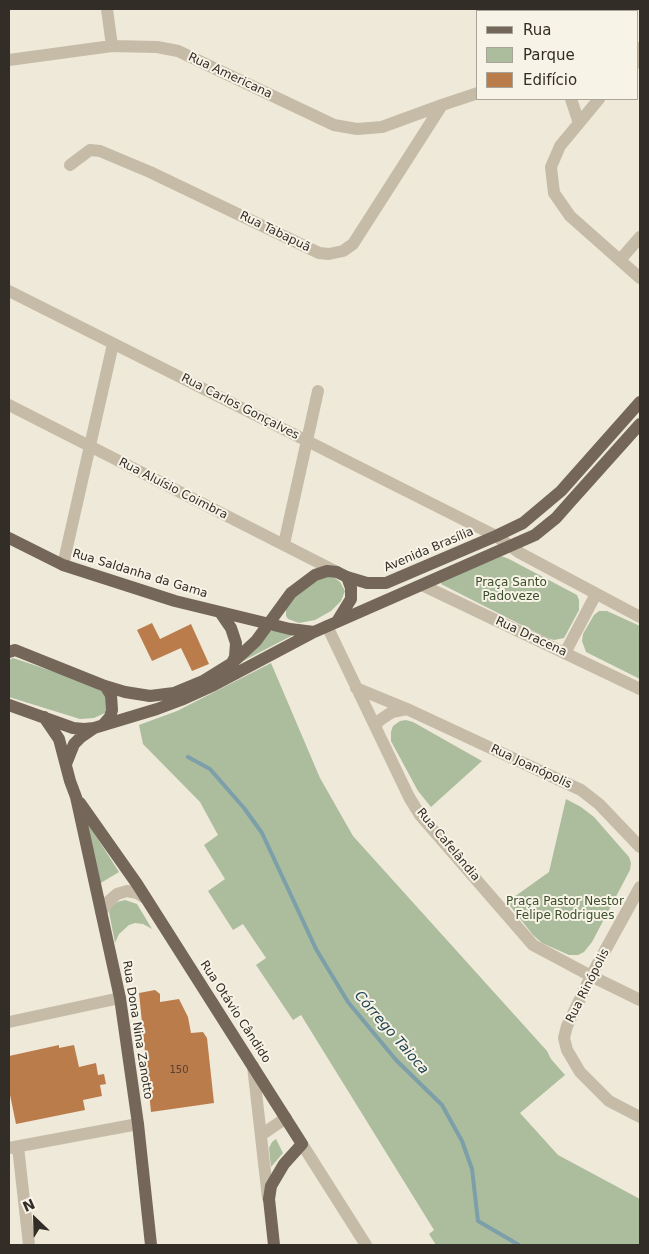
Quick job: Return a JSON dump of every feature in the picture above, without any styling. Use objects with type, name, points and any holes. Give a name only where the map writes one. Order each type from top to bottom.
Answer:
[{"type":"main road","name":"Avenida Brasília","points":[[11,650],[105,686],[142,695],[157,696],[169,694],[203,680],[232,663],[256,641],[291,593],[302,583],[320,573],[342,574],[367,583],[386,583],[523,523],[556,496],[640,402]]},
{"type":"main road","points":[[9,705],[77,729],[99,726],[157,709],[214,686],[331,624],[535,535],[556,518],[640,424]]},
{"type":"main road","name":"Rua Saldanha da Gama","points":[[9,538],[63,565],[175,601],[300,631],[314,632]]},
{"type":"main road","points":[[331,624],[352,599],[351,586],[342,574]]},
{"type":"main road","points":[[220,612],[231,628],[235,638],[236,652],[232,663]]},
{"type":"main road","points":[[66,764],[74,744],[110,717],[112,698],[105,686]]},
{"type":"main road","name":"Rua Dona Nina Zanotto","points":[[44,717],[59,739],[76,797],[120,998],[138,1124],[151,1245]]},
{"type":"main road","name":"Rua Otávio Cândido","points":[[76,797],[145,898],[302,1144]]},
{"type":"main road","points":[[274,1245],[268,1199],[271,1186],[277,1173],[302,1144]]},
{"type":"street","points":[[107,9],[112,46]]},
{"type":"street","name":"Rua Americana","points":[[9,60],[112,46],[157,47],[178,51],[334,125],[357,129],[382,127],[442,105]]},
{"type":"street","points":[[442,105],[477,93]]},
{"type":"street","points":[[571,100],[578,123]]},
{"type":"street","points":[[597,100],[560,146],[551,167],[554,193],[570,216],[640,278]]},
{"type":"street","name":"Rua Tabapuã","points":[[70,165],[90,150],[100,151],[150,172],[319,253],[329,254],[343,251],[353,244],[442,105]]},
{"type":"street","points":[[620,260],[640,237]]},
{"type":"street","name":"Rua Carlos Gonçalves","points":[[9,291],[471,523],[496,536],[510,547],[640,617]]},
{"type":"street","points":[[63,565],[113,344]]},
{"type":"street","points":[[284,544],[318,391]]},
{"type":"street","name":"Rua Aluísio Coimbra","points":[[9,405],[342,574]]},
{"type":"street","points":[[471,523],[474,546]]},
{"type":"street","name":"Rua Dracena","points":[[422,585],[640,689]]},
{"type":"street","points":[[565,653],[596,594]]},
{"type":"street","name":"Rua Cafelândia","points":[[331,624],[356,688],[409,797],[420,815],[527,939],[539,949],[640,1000]]},
{"type":"street","name":"Rua Joanópolis","points":[[356,688],[407,709],[581,790],[600,804],[640,846]]},
{"type":"street","points":[[375,726],[392,712],[407,709]]},
{"type":"street","name":"Rua Rinópolis","points":[[640,886],[591,976],[567,1026],[564,1038],[567,1050],[580,1072],[609,1101],[640,1117]]},
{"type":"street","points":[[101,912],[117,894],[127,891],[137,893],[145,898]]},
{"type":"street","points":[[9,1022],[120,998]]},
{"type":"street","points":[[253,1066],[268,1199]]},
{"type":"street","points":[[261,1135],[286,1118]]},
{"type":"street","points":[[29,1245],[13,1147],[138,1124]]},
{"type":"street","name":"Rua Otávio Cândido","points":[[302,1144],[366,1245]]},
{"type":"green space","name":"Praça Santo Padoveze","points":[[501,556],[577,595],[579,610],[564,638],[554,640],[547,638],[441,584]]},
{"type":"green space","points":[[321,576],[335,578],[340,582],[345,591],[341,601],[331,611],[315,620],[299,623],[288,619],[286,608],[291,598]]},
{"type":"green space","points":[[599,611],[607,611],[640,626],[640,679],[586,652],[582,641],[583,634],[594,615]]},
{"type":"green space","points":[[274,630],[293,635],[243,661],[268,632]]},
{"type":"green space","points":[[13,658],[99,689],[108,698],[105,713],[94,718],[80,719],[9,697],[9,660]]},
{"type":"green space","points":[[271,663],[320,778],[353,836],[547,1051],[551,1059],[565,1075],[520,1113],[558,1155],[640,1199],[640,1245],[436,1245],[429,1234],[434,1230],[301,1015],[293,1020],[256,965],[266,958],[243,924],[233,930],[208,891],[225,879],[204,845],[218,835],[200,802],[143,744],[139,725],[177,711]]},
{"type":"green space","points":[[400,721],[413,722],[482,761],[431,807],[418,791],[391,741],[393,726]]},
{"type":"green space","name":"Praça Pastor Nestor Felipe Rodrigues","points":[[566,799],[594,817],[629,857],[631,863],[630,870],[592,942],[584,952],[578,955],[569,955],[542,943],[533,935],[507,902],[549,872]]},
{"type":"green space","points":[[87,822],[119,872],[99,884]]},
{"type":"green space","points":[[125,900],[137,904],[152,929],[143,924],[135,923],[129,925],[119,934],[115,943],[109,912],[110,908],[117,902]]},
{"type":"green space","points":[[276,1139],[283,1153],[271,1167],[269,1148]]},
{"type":"building","points":[[152,623],[160,639],[191,624],[209,664],[192,671],[181,648],[152,661],[137,630]]},
{"type":"building","points":[[155,990],[160,994],[160,1002],[179,999],[188,1017],[191,1033],[203,1032],[207,1038],[214,1103],[151,1112],[139,993]]},
{"type":"building","points":[[59,1045],[59,1048],[74,1045],[79,1067],[96,1063],[98,1075],[104,1074],[106,1084],[100,1085],[102,1096],[83,1100],[85,1110],[16,1124],[9,1090],[9,1056]]},
{"type":"waterway","name":"Córrego Taioca","points":[[188,757],[210,769],[244,808],[262,833],[316,949],[348,1002],[396,1060],[442,1105],[462,1141],[472,1169],[478,1221],[519,1245]]}]
